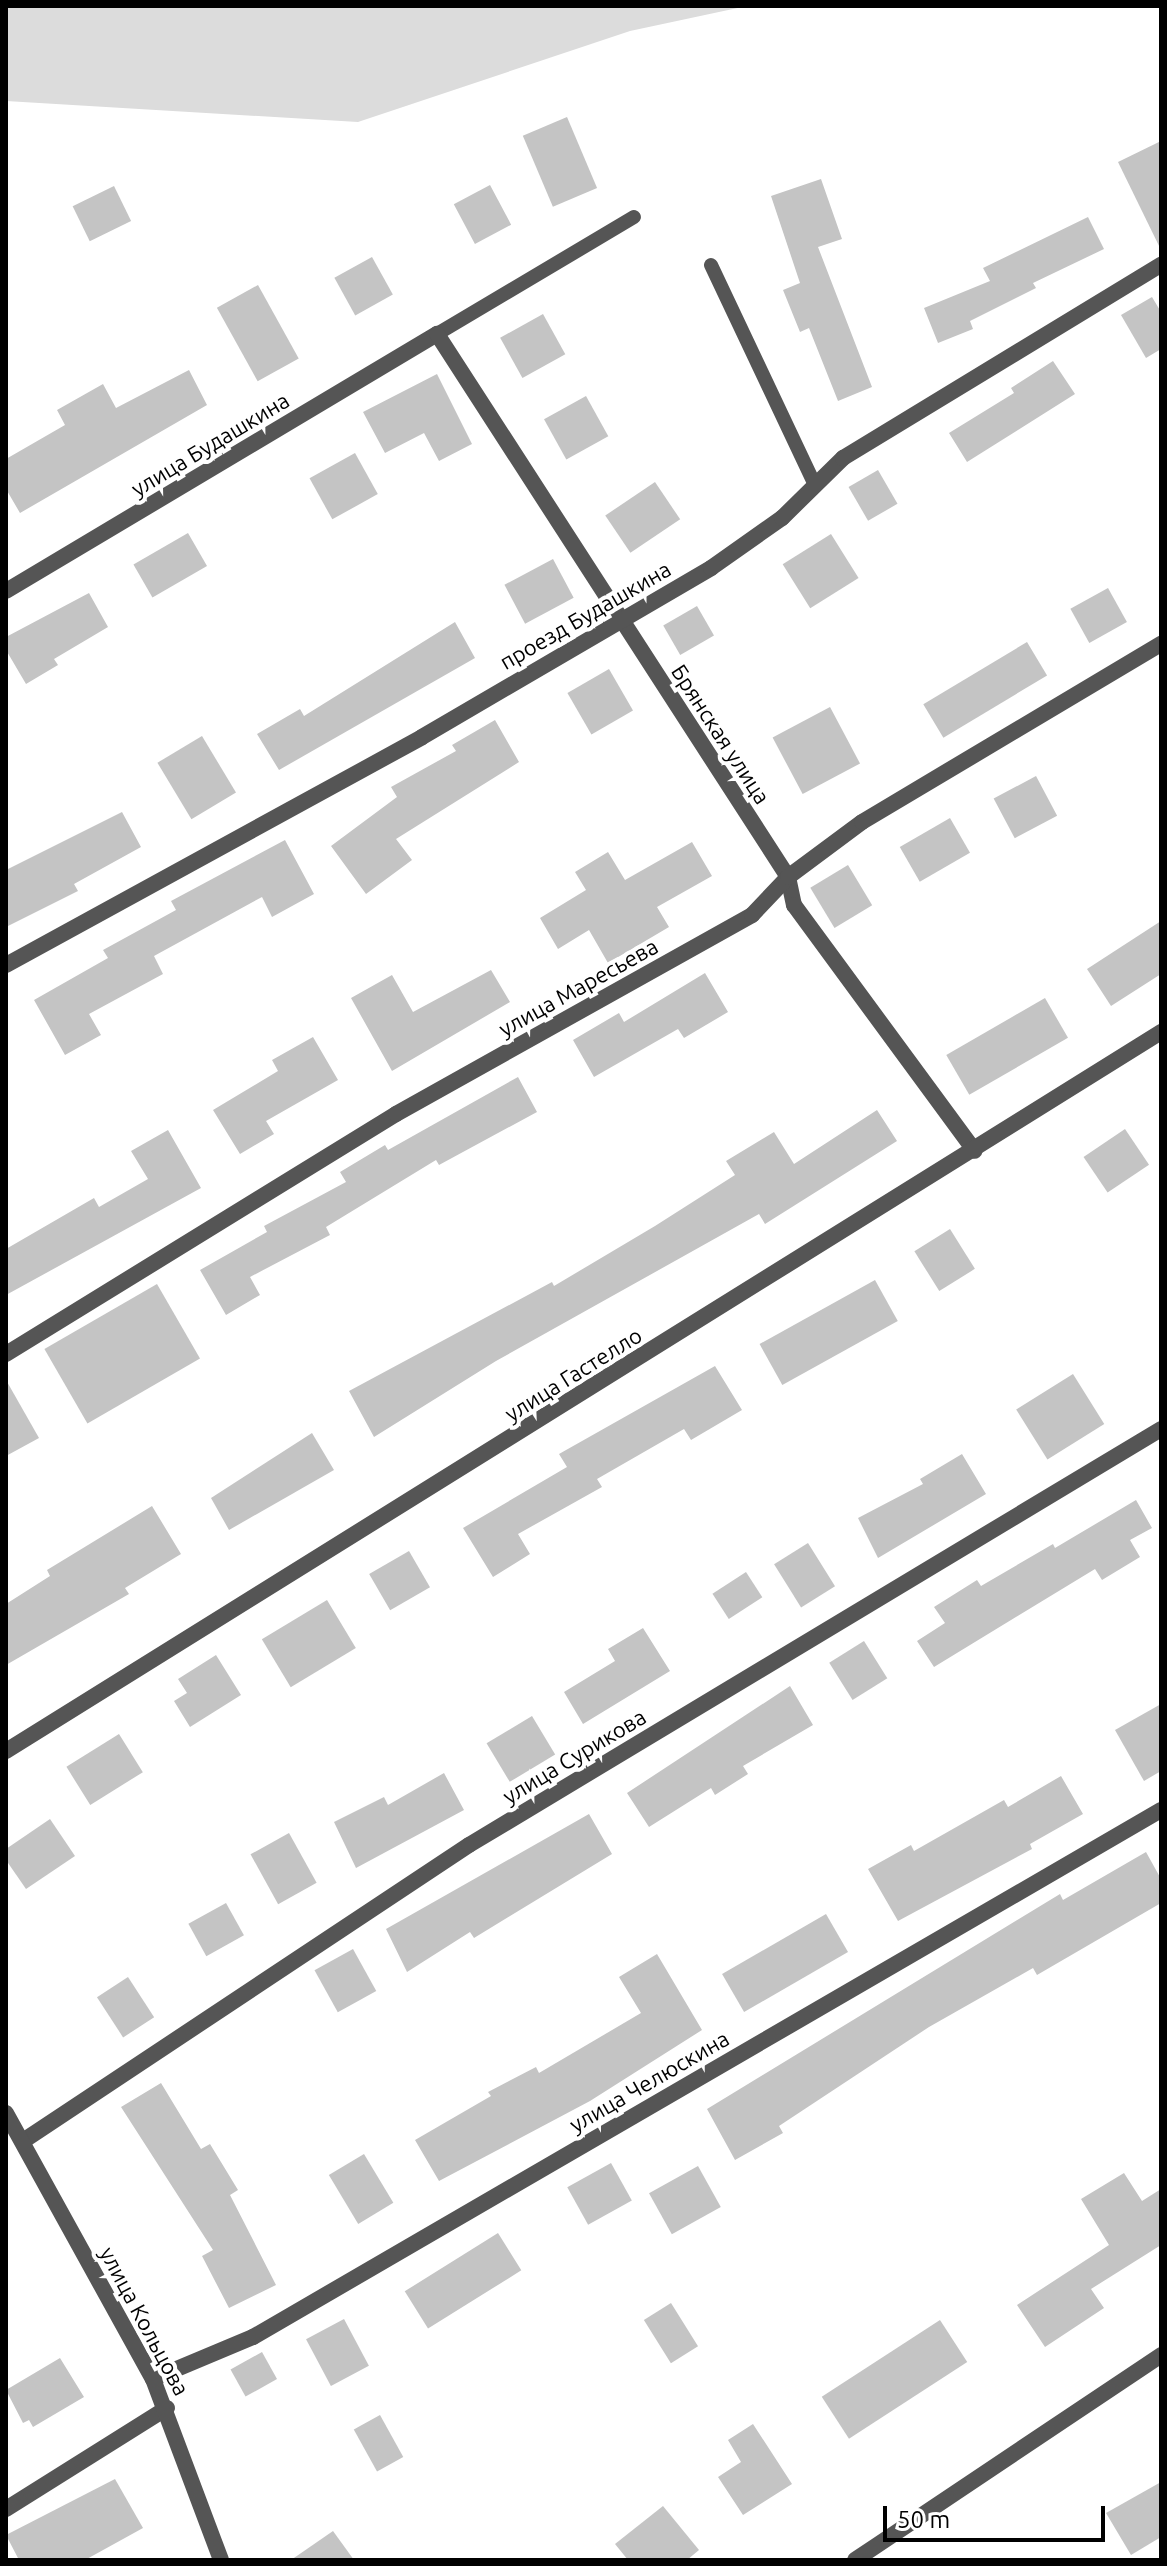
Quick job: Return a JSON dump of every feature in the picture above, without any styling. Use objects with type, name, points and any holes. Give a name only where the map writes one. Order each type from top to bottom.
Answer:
[{"type":"street","name":"проезд Будашкина","points":[[6,965],[422,737],[711,568],[782,518],[843,458],[1161,265]]},
{"type":"street","name":"улица Будашкина","points":[[6,591],[437,334]]},
{"type":"street","name":"Брянская улица","points":[[437,334],[788,877],[794,905],[975,1151]]},
{"type":"street","name":"улица Маресьева","points":[[6,1354],[396,1114],[752,915],[788,877],[862,822],[1161,644]]},
{"type":"street","name":"улица Гастелло","points":[[6,1751],[975,1151],[1161,1032]]},
{"type":"street","name":"улица Сурикова","points":[[23,2141],[469,1845],[1161,1429]]},
{"type":"street","name":"улица Челюскина","points":[[153,2379],[253,2337],[1161,1810]]},
{"type":"street","name":"улица Кольцова","points":[[8,2120],[23,2141],[153,2379],[167,2408],[221,2560]]},
{"type":"street","points":[[855,2560],[1161,2355]]},
{"type":"street","points":[[6,2509],[167,2408]]},
{"type":"lane","points":[[437,334],[634,217]]},
{"type":"lane","points":[[711,265],[815,485]]},
{"type":"shaded area","points":[[6,6],[747,6],[630,31],[358,122],[6,101]]},
{"type":"building","points":[[567,117],[597,188],[553,207],[523,136]]},
{"type":"building","points":[[1161,141],[1161,250],[1118,162]]},
{"type":"building","points":[[821,179],[842,239],[818,247],[872,387],[838,401],[809,328],[800,332],[783,290],[800,283],[771,196]]},
{"type":"building","points":[[490,185],[511,225],[475,244],[454,204]]},
{"type":"building","points":[[114,186],[131,221],[90,241],[73,206]]},
{"type":"building","points":[[1088,217],[1104,249],[1033,283],[1036,288],[970,321],[973,329],[938,343],[924,308],[990,281],[983,268]]},
{"type":"building","points":[[372,257],[393,295],[355,315],[334,278]]},
{"type":"building","points":[[258,285],[299,358],[258,381],[217,308]]},
{"type":"building","points":[[1152,297],[1161,312],[1161,349],[1146,358],[1121,315]]},
{"type":"building","points":[[543,314],[565,354],[522,378],[500,338]]},
{"type":"building","points":[[1053,361],[1075,394],[967,462],[949,433],[1014,393],[1011,388]]},
{"type":"building","points":[[189,370],[207,405],[20,513],[6,489],[6,459],[65,425],[57,410],[103,384],[116,408]]},
{"type":"building","points":[[437,374],[472,444],[439,461],[424,433],[385,453],[363,412]]},
{"type":"building","points":[[586,396],[608,436],[566,460],[544,419]]},
{"type":"building","points":[[355,453],[378,494],[332,519],[310,478]]},
{"type":"building","points":[[878,470],[898,504],[868,521],[849,487]]},
{"type":"building","points":[[655,482],[680,519],[630,553],[605,516]]},
{"type":"building","points":[[188,533],[207,566],[152,597],[133,564]]},
{"type":"building","points":[[831,534],[859,578],[810,608],[783,564]]},
{"type":"building","points":[[553,559],[574,598],[525,624],[504,585]]},
{"type":"building","points":[[1108,588],[1127,622],[1089,643],[1070,609]]},
{"type":"building","points":[[89,593],[108,627],[54,659],[58,665],[26,684],[6,650],[6,637]]},
{"type":"building","points":[[697,606],[714,635],[680,655],[663,626]]},
{"type":"building","points":[[455,622],[475,658],[279,770],[257,734],[300,709],[304,716]]},
{"type":"building","points":[[1027,642],[1047,675],[943,738],[923,704]]},
{"type":"building","points":[[609,669],[633,711],[591,735],[567,693]]},
{"type":"building","points":[[830,707],[860,764],[803,794],[773,738]]},
{"type":"building","points":[[495,720],[519,762],[396,839],[412,860],[366,894],[331,846],[397,797],[391,787],[456,751],[452,745]]},
{"type":"building","points":[[202,736],[236,793],[191,819],[157,763]]},
{"type":"building","points":[[1036,776],[1057,816],[1015,838],[994,799]]},
{"type":"building","points":[[122,812],[141,847],[74,884],[78,891],[6,927],[6,870]]},
{"type":"building","points":[[950,818],[970,853],[920,882],[900,847]]},
{"type":"building","points":[[285,840],[314,894],[272,917],[262,897],[154,956],[163,974],[89,1014],[101,1035],[65,1055],[34,1000],[108,958],[103,950],[176,910],[171,901]]},
{"type":"building","points":[[692,842],[712,876],[657,907],[669,927],[608,963],[589,930],[558,949],[540,918],[586,890],[575,872],[608,852],[625,880]]},
{"type":"building","points":[[848,865],[872,905],[834,928],[810,888]]},
{"type":"building","points":[[1161,921],[1161,974],[1111,1006],[1087,969]]},
{"type":"building","points":[[491,970],[510,1002],[392,1071],[351,998],[392,975],[413,1012]]},
{"type":"building","points":[[705,973],[728,1012],[684,1038],[678,1029],[594,1077],[573,1040],[619,1013],[624,1022]]},
{"type":"building","points":[[1045,998],[1068,1038],[969,1095],[946,1055]]},
{"type":"building","points":[[313,1037],[338,1080],[266,1121],[274,1134],[240,1154],[213,1110],[278,1071],[272,1060]]},
{"type":"building","points":[[518,1077],[537,1112],[439,1165],[436,1160],[326,1227],[330,1235],[250,1277],[260,1295],[226,1315],[200,1270],[267,1232],[264,1226],[346,1182],[340,1172],[385,1145],[388,1150]]},
{"type":"building","points":[[877,1110],[897,1141],[765,1224],[759,1214],[496,1361],[374,1437],[349,1391],[552,1282],[554,1286],[655,1226],[735,1175],[726,1161],[774,1132],[794,1164]]},
{"type":"building","points":[[1125,1129],[1149,1165],[1108,1193],[1084,1157]]},
{"type":"building","points":[[168,1130],[201,1188],[6,1295],[6,1249],[94,1198],[99,1207],[148,1179],[131,1151]]},
{"type":"building","points":[[950,1229],[975,1269],[939,1291],[914,1251]]},
{"type":"building","points":[[875,1280],[898,1321],[782,1385],[760,1344]]},
{"type":"building","points":[[157,1284],[200,1358],[87,1423],[44,1349]]},
{"type":"building","points":[[715,1366],[742,1410],[691,1440],[684,1429],[597,1479],[602,1487],[518,1534],[530,1554],[493,1577],[463,1528],[567,1467],[559,1454]]},
{"type":"building","points":[[1073,1374],[1104,1424],[1047,1460],[1016,1410]]},
{"type":"building","points":[[6,1380],[39,1438],[6,1456]]},
{"type":"building","points":[[312,1433],[334,1470],[229,1530],[211,1498]]},
{"type":"building","points":[[962,1454],[986,1494],[878,1558],[858,1518],[923,1484],[920,1479]]},
{"type":"building","points":[[1136,1500],[1152,1528],[1130,1540],[1140,1557],[1102,1580],[1095,1569],[934,1667],[917,1641],[945,1623],[934,1607],[977,1580],[981,1586],[1053,1544],[1055,1548]]},
{"type":"building","points":[[152,1506],[181,1554],[125,1588],[129,1594],[6,1665],[6,1604],[50,1576],[47,1570]]},
{"type":"building","points":[[808,1543],[835,1586],[801,1607],[774,1564]]},
{"type":"building","points":[[409,1551],[430,1587],[390,1610],[369,1574]]},
{"type":"building","points":[[746,1572],[762,1597],[729,1619],[712,1594]]},
{"type":"building","points":[[327,1600],[356,1648],[291,1687],[262,1639]]},
{"type":"building","points":[[643,1628],[670,1671],[583,1724],[564,1692],[615,1661],[608,1649]]},
{"type":"building","points":[[864,1641],[887,1678],[853,1700],[829,1663]]},
{"type":"building","points":[[216,1655],[241,1695],[190,1727],[174,1701],[187,1693],[178,1679]]},
{"type":"building","points":[[790,1686],[813,1725],[743,1766],[748,1774],[715,1795],[711,1788],[649,1827],[627,1793]]},
{"type":"building","points":[[1161,1704],[1161,1771],[1144,1781],[1115,1730]]},
{"type":"building","points":[[532,1716],[555,1755],[510,1782],[487,1743]]},
{"type":"building","points":[[119,1734],[143,1772],[90,1805],[66,1767]]},
{"type":"building","points":[[444,1773],[464,1810],[356,1868],[334,1822],[384,1797],[388,1805]]},
{"type":"building","points":[[1061,1776],[1083,1814],[1030,1844],[1032,1849],[898,1921],[868,1869],[911,1845],[914,1851],[1004,1800],[1008,1807]]},
{"type":"building","points":[[589,1814],[612,1854],[474,1938],[470,1932],[407,1972],[386,1929]]},
{"type":"building","points":[[50,1819],[75,1856],[26,1889],[6,1860],[6,1849]]},
{"type":"building","points":[[289,1833],[317,1883],[278,1904],[251,1854]]},
{"type":"building","points":[[1146,1852],[1161,1879],[1161,1903],[1037,1975],[1033,1968],[929,2027],[779,2126],[783,2133],[735,2160],[707,2109],[1060,1894],[1063,1900]]},
{"type":"building","points":[[226,1903],[244,1935],[206,1956],[188,1924]]},
{"type":"building","points":[[826,1914],[848,1952],[744,2012],[722,1974]]},
{"type":"building","points":[[353,1949],[376,1991],[338,2012],[315,1970]]},
{"type":"building","points":[[657,1954],[702,2030],[590,2101],[439,2181],[415,2140],[491,2096],[488,2092],[536,2067],[539,2073],[641,2013],[619,1977]]},
{"type":"building","points":[[128,1977],[154,2017],[123,2037],[97,1997]]},
{"type":"building","points":[[161,2083],[201,2149],[210,2144],[238,2190],[230,2195],[276,2285],[229,2308],[202,2256],[213,2250],[121,2107]]},
{"type":"building","points":[[364,2154],[393,2203],[358,2224],[329,2175]]},
{"type":"building","points":[[611,2163],[632,2201],[588,2225],[567,2187]]},
{"type":"building","points":[[698,2166],[721,2207],[672,2234],[649,2193]]},
{"type":"building","points":[[1124,2173],[1142,2201],[1161,2189],[1161,2245],[1091,2289],[1104,2308],[1045,2347],[1017,2305],[1109,2245],[1081,2199]]},
{"type":"building","points":[[498,2233],[521,2270],[428,2329],[405,2291]]},
{"type":"building","points":[[671,2303],[698,2346],[671,2363],[644,2320]]},
{"type":"building","points":[[344,2319],[369,2366],[331,2386],[306,2339]]},
{"type":"building","points":[[940,2320],[967,2362],[849,2439],[822,2397]]},
{"type":"building","points":[[262,2352],[277,2379],[246,2397],[231,2369]]},
{"type":"building","points":[[60,2358],[84,2397],[33,2427],[29,2420],[23,2423],[6,2390]]},
{"type":"building","points":[[380,2415],[403,2457],[377,2472],[354,2430]]},
{"type":"building","points":[[753,2424],[792,2484],[743,2515],[718,2477],[741,2462],[728,2440]]},
{"type":"building","points":[[115,2479],[143,2528],[85,2560],[19,2560],[6,2535]]},
{"type":"building","points":[[1161,2482],[1161,2537],[1131,2555],[1106,2513]]},
{"type":"building","points":[[663,2506],[699,2550],[687,2560],[628,2560],[615,2544]]},
{"type":"building","points":[[333,2531],[354,2560],[291,2560]]}]
